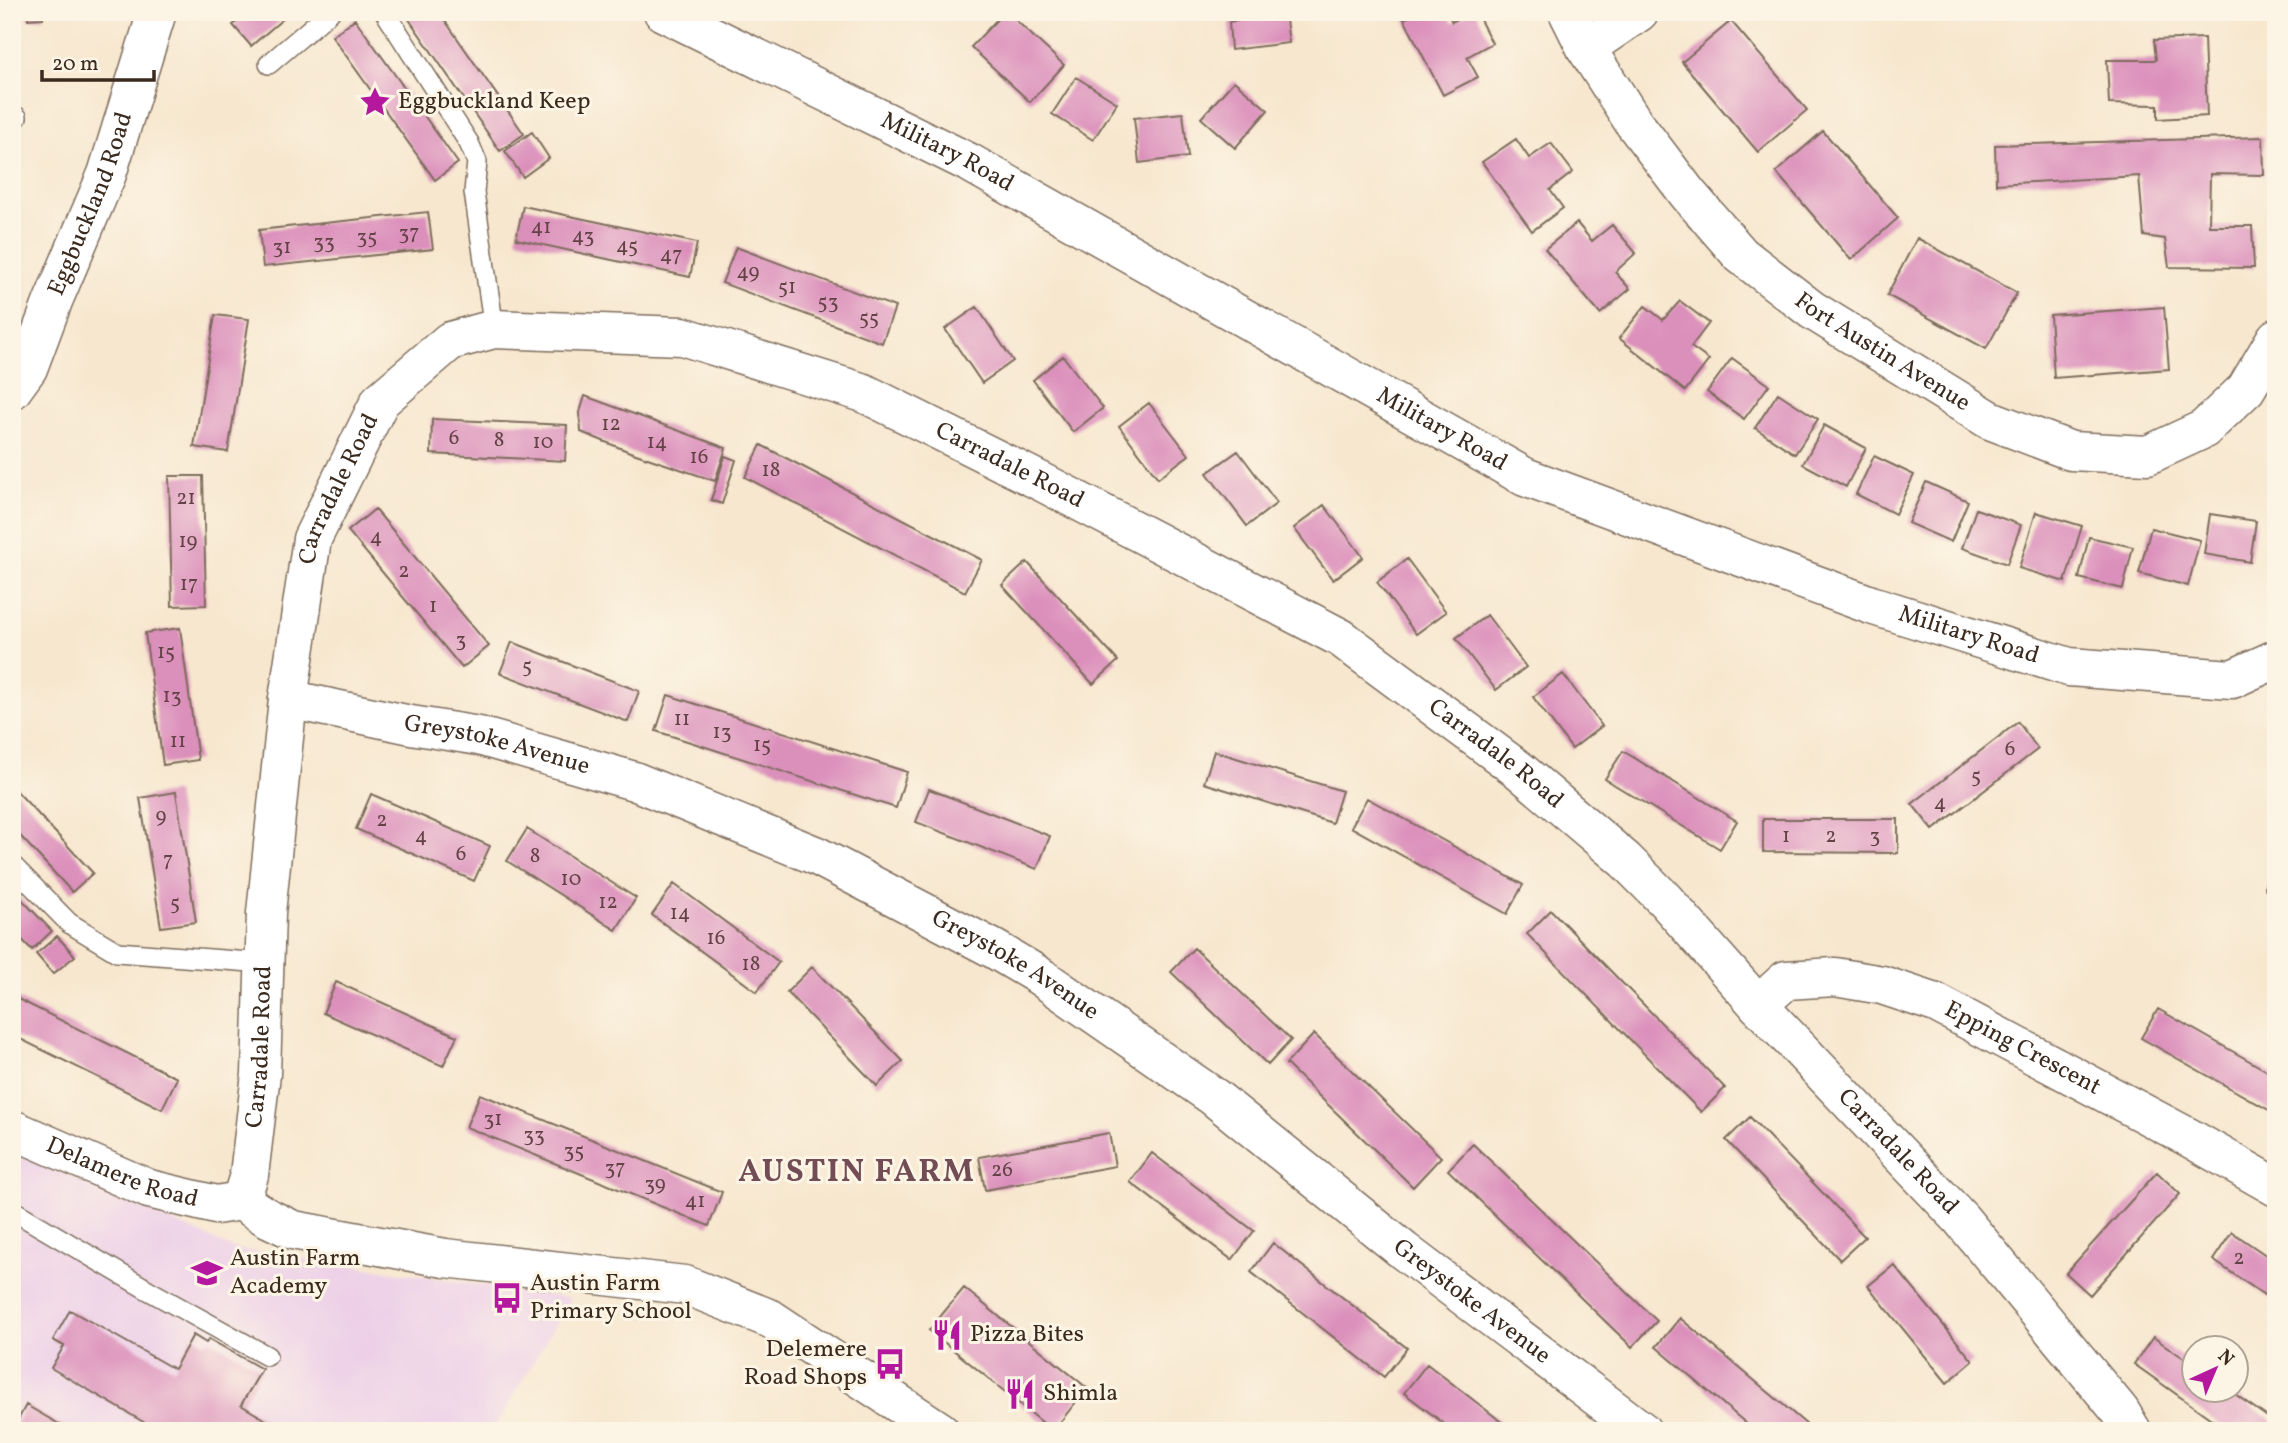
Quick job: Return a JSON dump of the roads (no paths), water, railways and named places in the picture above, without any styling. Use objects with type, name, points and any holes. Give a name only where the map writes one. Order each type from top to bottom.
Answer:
[{"type":"street","name":"Eggbuckland Road","points":[[12,390],[28,368],[53,301],[107,174],[157,12]]},
{"type":"street","name":"Military Road","points":[[663,12],[970,163],[1524,477],[1871,605],[2069,667],[2232,679],[2276,659]]},
{"type":"street","name":"Fort Austin Avenue","points":[[1568,12],[1587,48],[1642,133],[1688,194],[1741,255],[1812,310],[1990,420],[2071,451],[2148,455],[2204,429],[2246,389],[2276,338]]},
{"type":"street","points":[[1587,48],[1639,12]]},
{"type":"street","name":"Carradale Road","points":[[241,1201],[249,1175],[261,1074],[266,913],[288,699],[312,539],[380,401],[450,341],[494,329],[682,336],[863,393],[1044,483],[1341,638],[1519,770],[1615,852],[1665,900],[1758,1005],[1961,1219],[2120,1411],[2132,1431]]},
{"type":"street","name":"Greystoke Avenue","points":[[288,699],[411,725],[479,736],[634,781],[817,856],[994,949],[1038,975],[1214,1097],[1404,1251],[1642,1431]]},
{"type":"street","name":"Epping Crescent","points":[[1758,1005],[1786,980],[1835,977],[1882,985],[1936,1003],[2276,1187]]},
{"type":"street","name":"Delamere Road","points":[[12,1129],[149,1189],[216,1205],[241,1201]]},
{"type":"street","points":[[241,1201],[293,1230],[445,1258],[685,1285],[771,1319],[940,1431]]},
{"type":"lane","points":[[269,64],[330,12]]},
{"type":"lane","points":[[385,12],[469,143],[477,162],[474,192],[494,329]]},
{"type":"lane","points":[[12,865],[69,923],[117,952],[264,962]]},
{"type":"lane","points":[[12,1210],[267,1356]]},
{"type":"place","name":"Eggbuckland Keep","points":[[375,102]]},
{"type":"place","name":"Austin Farm Academy","points":[[207,1273]]},
{"type":"place","name":"Austin Farm Primary School","points":[[507,1298]]},
{"type":"place","name":"Pizza Bites","points":[[947,1335]]},
{"type":"place","name":"Delemere Road Shops","points":[[890,1364]]},
{"type":"place","name":"Shimla","points":[[1020,1394]]},
{"type":"district","name":"AUSTIN FARM","points":[[857,1173]]}]
